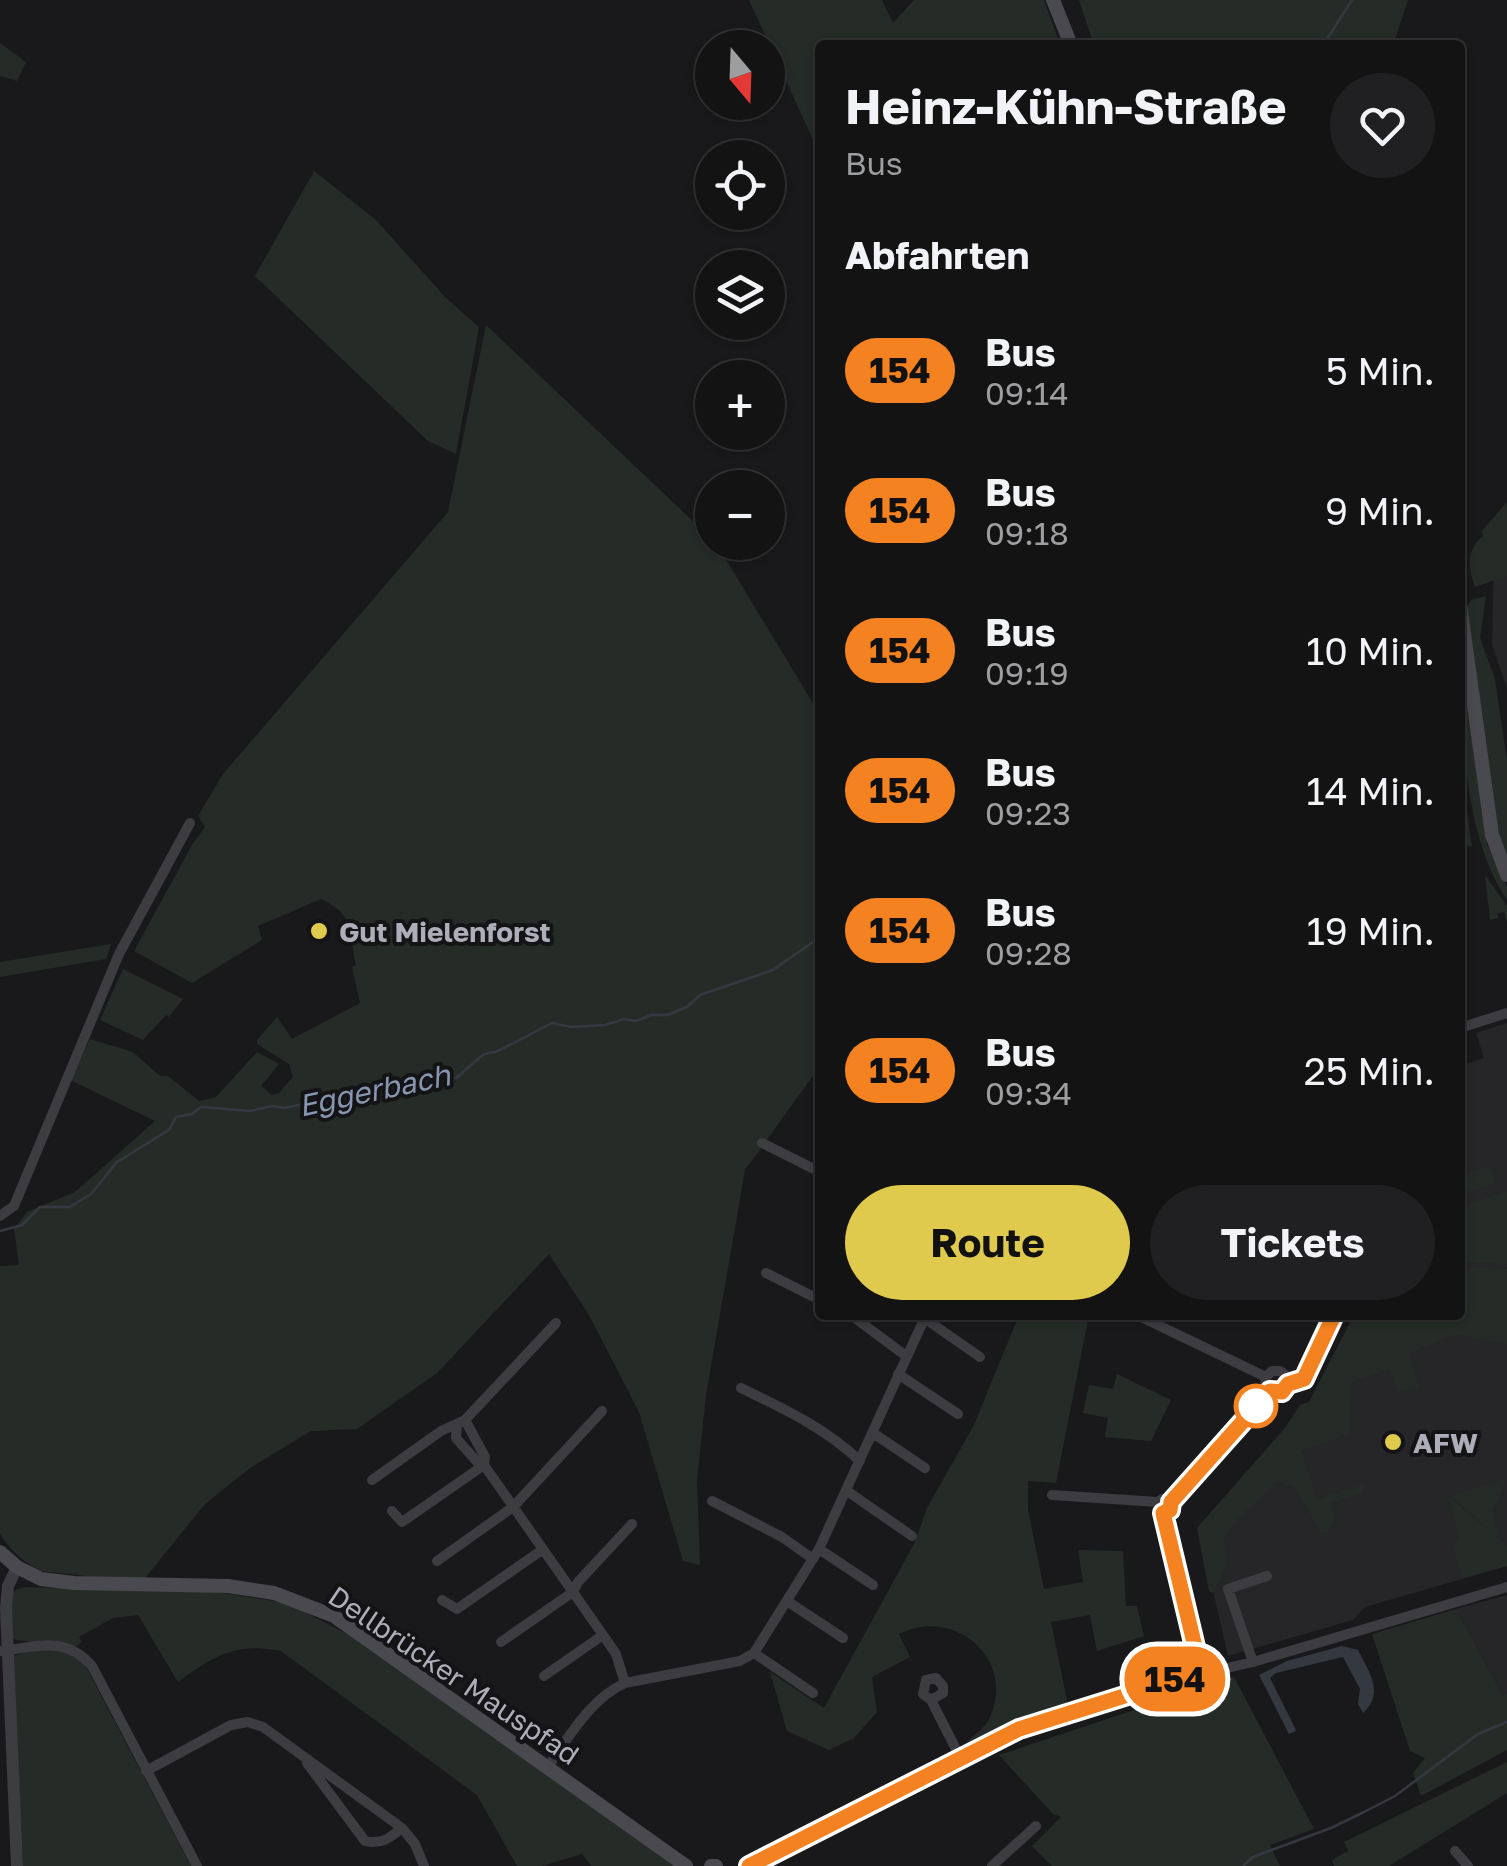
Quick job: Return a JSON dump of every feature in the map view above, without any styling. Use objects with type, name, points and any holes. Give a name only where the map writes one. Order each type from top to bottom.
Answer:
[{"type":"main road","points":[[1053,0],[1069,40]]},
{"type":"main road","points":[[1465,641],[1492,835],[1507,875]]},
{"type":"main road","name":"Dellbrücker Mauspfad","points":[[0,1552],[17,1568],[49,1580],[228,1586],[274,1593],[334,1616],[686,1866]]},
{"type":"street","points":[[0,1216],[14,1206],[119,954],[190,824]]},
{"type":"street","points":[[1465,1026],[1507,1013]]},
{"type":"street","points":[[762,1142],[815,1169]]},
{"type":"street","points":[[766,1273],[815,1298]]},
{"type":"street","points":[[858,1320],[906,1356]]},
{"type":"street","points":[[547,1768],[594,1703],[611,1689],[740,1661],[754,1654],[816,1554],[924,1320]]},
{"type":"street","points":[[929,1320],[980,1357]]},
{"type":"street","points":[[1147,1320],[1266,1377]]},
{"type":"street","points":[[1288,1384],[1287,1376],[1280,1371],[1272,1371],[1266,1377],[1265,1385],[1270,1391],[1282,1392],[1288,1384],[1304,1379],[1332,1320]]},
{"type":"street","points":[[372,1480],[441,1431],[461,1422],[556,1323]]},
{"type":"street","points":[[898,1374],[958,1414]]},
{"type":"street","points":[[741,1388],[807,1420],[836,1438],[860,1461]]},
{"type":"street","points":[[1164,1506],[1270,1391]]},
{"type":"street","points":[[438,1561],[513,1508],[602,1411]]},
{"type":"street","points":[[461,1422],[484,1457],[484,1465],[616,1654],[625,1683]]},
{"type":"street","points":[[873,1432],[925,1468]]},
{"type":"street","points":[[392,1511],[402,1522],[484,1465]]},
{"type":"street","points":[[847,1491],[912,1536]]},
{"type":"street","points":[[1052,1495],[1164,1506]]},
{"type":"street","points":[[712,1501],[872,1585]]},
{"type":"street","points":[[1164,1506],[1201,1672]]},
{"type":"street","points":[[502,1642],[573,1592],[632,1524]]},
{"type":"street","points":[[442,1600],[457,1609],[542,1550]]},
{"type":"street","points":[[17,1568],[6,1595],[4,1650],[18,1866]]},
{"type":"street","points":[[1253,1662],[1228,1590],[1267,1576]]},
{"type":"street","points":[[749,1866],[1019,1729],[1201,1672],[1253,1662],[1507,1587]]},
{"type":"street","points":[[787,1601],[843,1638]]},
{"type":"street","points":[[544,1676],[603,1635]]},
{"type":"street","points":[[4,1650],[60,1644],[78,1650],[92,1666],[197,1866]]},
{"type":"street","points":[[754,1654],[813,1693]]},
{"type":"street","points":[[931,1700],[960,1757]]},
{"type":"street","points":[[146,1770],[231,1724],[248,1722],[263,1727],[402,1828],[415,1844],[424,1866]]},
{"type":"street","points":[[304,1758],[365,1841],[376,1844],[402,1828]]},
{"type":"street","points":[[992,1866],[1036,1826]]},
{"type":"street","points":[[1455,1851],[1468,1866]]},
{"type":"shaded area","points":[[749,0],[882,0],[893,23],[914,0],[1044,0],[1058,40],[815,40],[815,144],[785,79],[785,30],[763,30]]},
{"type":"shaded area","points":[[1079,0],[1408,0],[1395,40],[1092,40]]},
{"type":"shaded area","points":[[0,43],[26,62],[17,81],[0,76]]},
{"type":"shaded area","points":[[314,171],[376,220],[446,298],[479,327],[456,454],[428,441],[255,276]]},
{"type":"shaded area","points":[[486,325],[695,523],[695,560],[726,560],[815,707],[815,1073],[745,1170],[706,1395],[697,1480],[700,1565],[683,1561],[639,1412],[589,1315],[549,1254],[437,1373],[357,1429],[311,1431],[250,1468],[205,1504],[142,1582],[41,1571],[18,1556],[0,1534],[0,1266],[19,1265],[14,1229],[27,1212],[75,1192],[155,1121],[70,1080],[90,1039],[133,1052],[160,1076],[168,1076],[199,1101],[216,1097],[257,1052],[279,1064],[261,1086],[272,1095],[279,1093],[293,1077],[289,1064],[257,1044],[277,1017],[292,1039],[360,1003],[349,926],[341,912],[321,899],[258,926],[262,940],[192,983],[134,951],[205,827],[198,816],[223,774],[448,512]]},
{"type":"shaded area","points":[[1507,502],[1507,576],[1475,587],[1471,553],[1483,536],[1482,531]]},
{"type":"shaded area","points":[[1507,551],[1507,688],[1492,645],[1494,555]]},
{"type":"shaded area","points":[[1486,596],[1480,638],[1495,679],[1507,761],[1507,866],[1499,847],[1466,609],[1471,600]]},
{"type":"shaded area","points":[[1465,689],[1487,844],[1507,887],[1507,899],[1482,847],[1468,781]]},
{"type":"shaded area","points":[[1465,797],[1472,846],[1465,847]]},
{"type":"shaded area","points":[[1485,875],[1507,906],[1507,922],[1504,912],[1490,920]]},
{"type":"shaded area","points":[[111,944],[106,959],[0,977],[0,962]]},
{"type":"shaded area","points":[[123,969],[183,999],[143,1040],[100,1020]]},
{"type":"shaded area","points":[[1507,1023],[1507,1566],[1365,1607],[1353,1620],[1228,1656],[1200,1534],[1334,1373],[1449,1320],[1465,1320],[1465,1064],[1484,1058],[1476,1033]]},
{"type":"shaded area","points":[[1490,1166],[1495,1183],[1468,1192],[1465,1174]]},
{"type":"shaded area","points":[[1507,1191],[1507,1264],[1465,1262],[1465,1205]]},
{"type":"shaded area","points":[[1465,1267],[1507,1269],[1507,1345],[1451,1336],[1409,1354],[1419,1387],[1398,1392],[1390,1369],[1351,1382],[1349,1434],[1301,1451],[1317,1499],[1366,1484],[1361,1493],[1331,1503],[1335,1521],[1328,1532],[1321,1533],[1296,1489],[1277,1481],[1233,1524],[1224,1539],[1227,1565],[1213,1593],[1209,1591],[1197,1528],[1285,1428],[1300,1405],[1309,1402],[1351,1320],[1465,1320]]},
{"type":"shaded area","points":[[1017,1320],[1088,1320],[1056,1483],[1028,1481],[1028,1510],[1044,1589],[1083,1582],[1078,1550],[1123,1551],[1126,1606],[1137,1606],[1144,1636],[1097,1651],[1090,1615],[1051,1622],[1068,1705],[965,1743],[988,1721],[995,1699],[995,1678],[976,1644],[960,1633],[941,1627],[920,1627],[899,1634],[910,1657],[872,1677],[877,1712],[854,1738],[829,1750],[787,1731],[770,1672],[824,1708],[974,1425]]},
{"type":"shaded area","points":[[1117,1374],[1171,1400],[1151,1441],[1105,1437],[1108,1418],[1083,1413],[1089,1385],[1113,1389]]},
{"type":"shaded area","points":[[1504,1479],[1492,1511],[1499,1539],[1451,1496]]},
{"type":"shaded area","points":[[1449,1497],[1507,1546],[1507,1566],[1462,1578],[1453,1547],[1459,1539]]},
{"type":"shaded area","points":[[26,1587],[216,1592],[287,1603],[349,1635],[674,1866],[591,1866],[582,1854],[542,1866],[517,1866],[477,1795],[281,1651],[251,1648],[226,1653],[178,1682],[138,1615],[113,1618],[79,1637],[82,1642],[75,1647],[16,1640],[12,1636],[10,1595]]},
{"type":"shaded area","points":[[1507,1595],[1507,1694],[1503,1695],[1456,1609]]},
{"type":"shaded area","points":[[1456,1609],[1503,1695],[1507,1694],[1507,1750],[1421,1796],[1413,1773],[1425,1758],[1410,1751],[1372,1634]]},
{"type":"shaded area","points":[[1342,1646],[1358,1650],[1367,1666],[1374,1690],[1370,1705],[1363,1713],[1358,1704],[1360,1689],[1343,1657],[1276,1673],[1270,1678],[1296,1731],[1289,1734],[1259,1675],[1287,1661]]},
{"type":"shaded area","points":[[36,1649],[71,1655],[87,1669],[191,1866],[23,1866],[13,1656]]},
{"type":"shaded area","points":[[1234,1677],[1314,1829],[1270,1845],[1280,1866],[1052,1866],[1032,1846],[1061,1817],[1053,1814],[999,1755]]},
{"type":"shaded area","points":[[1507,1762],[1507,1793],[1389,1866],[1334,1866],[1332,1860],[1348,1851],[1344,1842]]},
{"type":"waterway","points":[[1326,40],[1352,0]]},
{"type":"waterway","name":"Eggerbach","points":[[0,1231],[22,1225],[40,1207],[70,1207],[91,1194],[117,1162],[169,1130],[176,1117],[192,1114],[201,1107],[250,1111],[272,1106],[285,1108],[339,1091],[395,1081],[420,1083],[439,1076],[456,1078],[484,1054],[498,1051],[552,1023],[571,1027],[605,1025],[667,1015],[687,1007],[700,995],[773,970],[815,941]]},
{"type":"waterway","points":[[1243,1866],[1253,1857],[1331,1828],[1395,1796],[1478,1734],[1507,1722]]},
{"type":"bus line","name":"154","points":[[749,1866],[1019,1729],[1201,1672],[1163,1513],[1170,1510],[1171,1502],[1270,1391],[1282,1392],[1288,1384],[1304,1379],[1332,1320]]},
{"type":"place","name":"Gut Mielenforst","points":[[319,931]]},
{"type":"place","name":"AFW","points":[[1393,1442]]}]
